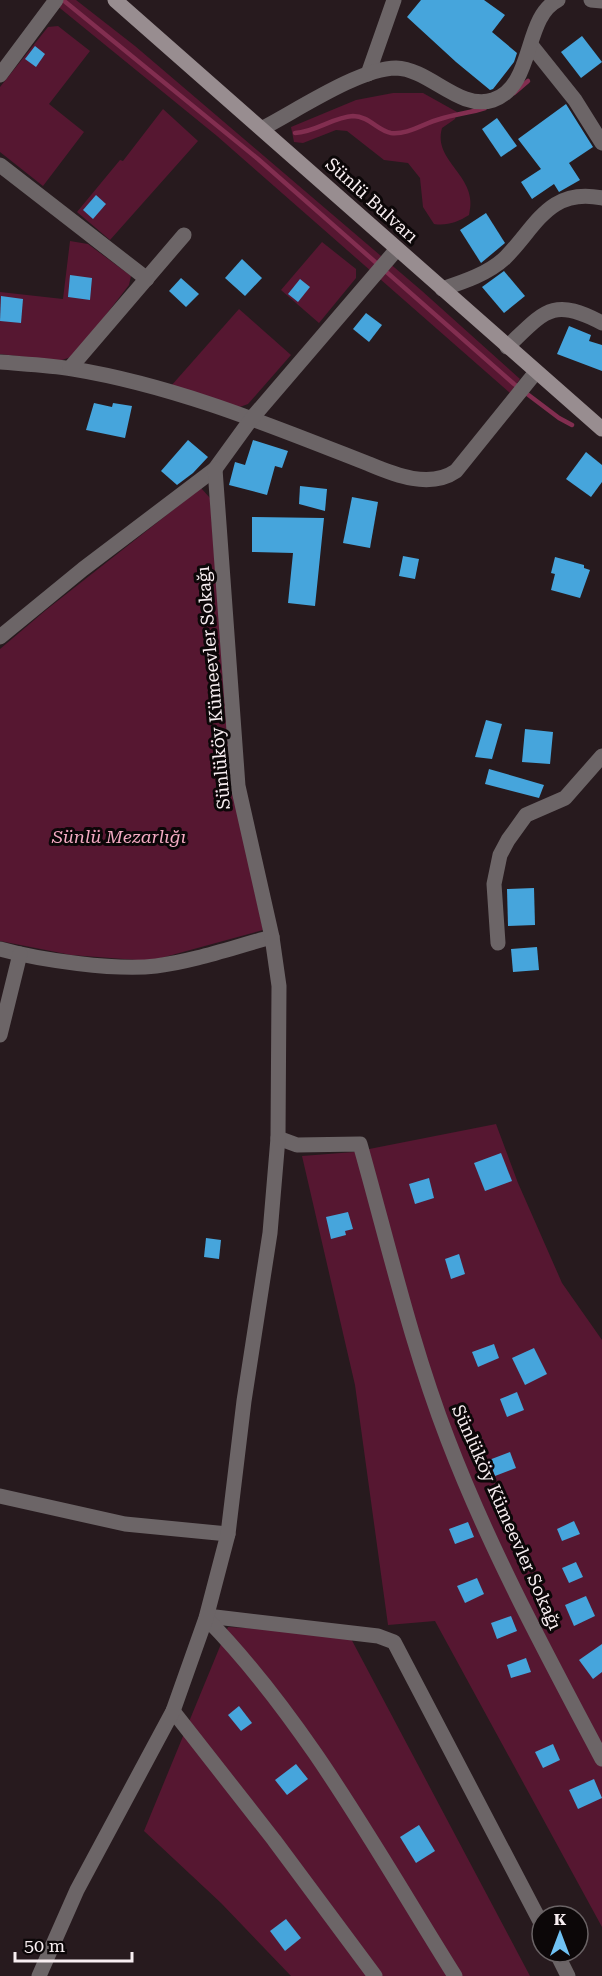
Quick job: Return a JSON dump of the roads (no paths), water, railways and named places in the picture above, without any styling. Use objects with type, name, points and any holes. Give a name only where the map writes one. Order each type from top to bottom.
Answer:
[{"type":"main road","name":"Sünlü Bulvarı","points":[[115,0],[602,429]]},
{"type":"street","points":[[368,74],[394,0]]},
{"type":"street","points":[[591,0],[602,2]]},
{"type":"street","points":[[263,128],[368,74],[395,68],[410,70],[469,100],[492,100],[512,87],[544,14],[554,1]]},
{"type":"street","points":[[0,75],[49,2]]},
{"type":"street","points":[[531,45],[575,100],[602,143]]},
{"type":"street","points":[[0,165],[147,279]]},
{"type":"street","points":[[442,289],[472,277],[504,258],[544,211],[559,201],[572,197],[602,198]]},
{"type":"street","points":[[70,368],[184,235]]},
{"type":"street","points":[[0,637],[83,569],[215,469],[252,418],[397,249]]},
{"type":"street","points":[[507,346],[540,315],[551,310],[563,308],[577,310],[602,323]]},
{"type":"street","points":[[0,362],[70,368],[149,386],[252,418],[380,469],[406,476],[437,480],[456,471],[536,372]]},
{"type":"street","name":"Sünlüköy Kümeevler Sokağı","points":[[39,1976],[77,1890],[173,1711],[207,1617],[228,1534],[244,1401],[270,1233],[278,1138],[279,986],[272,938],[238,786],[215,469]]},
{"type":"street","points":[[498,944],[494,884],[500,855],[508,840],[526,815],[565,798],[572,792],[587,771],[602,756]]},
{"type":"street","points":[[0,949],[20,954],[129,966],[155,966],[272,938]]},
{"type":"street","points":[[0,1035],[20,954]]},
{"type":"street","name":"Sünlüköy Kümeevler Sokağı","points":[[278,1138],[297,1145],[360,1144],[425,1371],[449,1442],[548,1655],[602,1759]]},
{"type":"street","points":[[0,1496],[125,1524],[228,1534]]},
{"type":"street","points":[[207,1617],[378,1636],[394,1642],[531,1904]]},
{"type":"street","points":[[207,1617],[249,1665],[296,1728],[455,1976]]},
{"type":"street","points":[[173,1711],[274,1840],[375,1976]]},
{"type":"waterway","points":[[63,0],[258,159],[514,384],[572,425]]},
{"type":"waterway","points":[[514,93],[528,81]]},
{"type":"waterway","points":[[295,133],[353,116],[364,118],[386,132],[397,133],[410,131],[446,117],[485,108]]},
{"type":"park label","name":"Sünlü Mezarlığı","points":[[119,836]]}]
